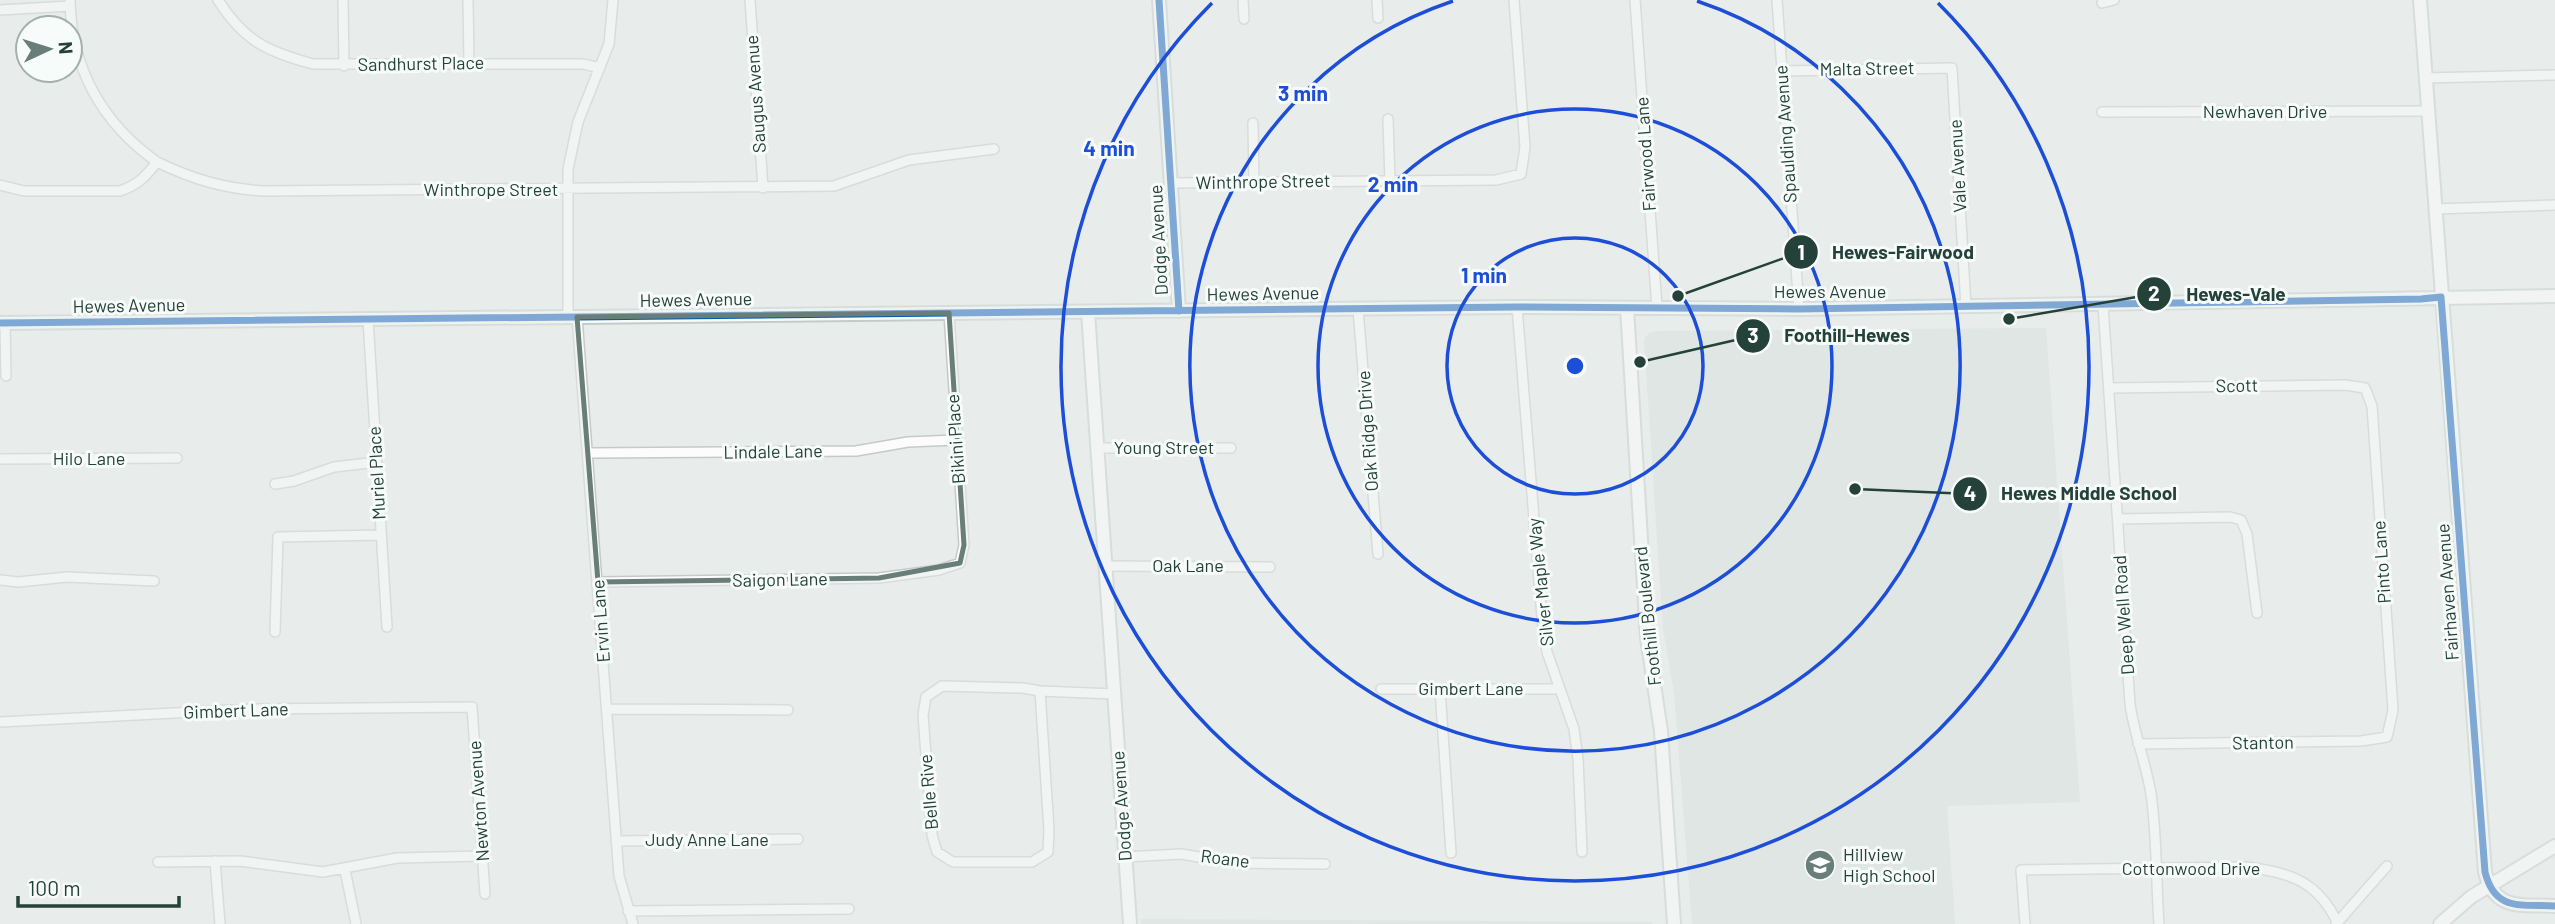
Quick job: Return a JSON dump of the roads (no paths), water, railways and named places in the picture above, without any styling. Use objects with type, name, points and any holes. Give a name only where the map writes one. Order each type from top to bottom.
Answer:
[{"type":"street","name":"Sandhurst Place","points":[[218,0],[247,36],[280,55],[313,64],[583,64],[600,68]]},
{"type":"street","points":[[343,0],[344,65]]},
{"type":"street","points":[[468,0],[469,63]]},
{"type":"street","name":"Ervin Lane","points":[[613,0],[609,44],[578,122],[568,169],[567,189],[573,317],[589,453],[620,876],[633,924]]},
{"type":"street","name":"Saugus Avenue","points":[[750,0],[763,188]]},
{"type":"street","name":"Dodge Avenue","points":[[1159,0],[1179,311]]},
{"type":"street","points":[[1243,0],[1244,19]]},
{"type":"street","points":[[1377,0],[1378,18]]},
{"type":"street","name":"Winthrope Street","points":[[1172,183],[1496,180],[1521,174],[1525,147],[1514,0]]},
{"type":"street","name":"Fairwood Lane","points":[[1635,0],[1657,308]]},
{"type":"street","name":"Spaulding Avenue","points":[[1777,0],[1799,309]]},
{"type":"street","points":[[2102,3],[2114,0]]},
{"type":"street","name":"Fairhaven Avenue","points":[[2420,0],[2483,854],[2488,885]]},
{"type":"street","points":[[0,9],[70,3]]},
{"type":"street","name":"Winthrope Street","points":[[70,3],[73,40],[92,90],[112,122],[136,147],[157,162],[204,182],[235,190],[834,186],[909,160],[994,149]]},
{"type":"street","name":"Malta Street","points":[[1782,71],[1952,68]]},
{"type":"street","name":"Vale Avenue","points":[[1952,68],[1966,307]]},
{"type":"street","points":[[2425,78],[2555,75]]},
{"type":"street","name":"Newhaven Drive","points":[[2102,112],[2428,111]]},
{"type":"street","points":[[1388,119],[1390,181]]},
{"type":"street","points":[[1253,123],[1254,184]]},
{"type":"street","points":[[0,185],[24,191],[120,191],[143,180],[157,162]]},
{"type":"street","points":[[2435,209],[2555,205]]},
{"type":"street","name":"Hewes Avenue","points":[[2,323],[1517,307],[1799,309],[2555,296]]},
{"type":"street","name":"Deep Well Road","points":[[2103,304],[2130,704],[2151,798],[2159,924]]},
{"type":"street","name":"Silver Maple Way","points":[[1517,307],[1542,618],[1548,652],[1574,729],[1582,852]]},
{"type":"street","name":"Foothill Boulevard","points":[[1627,308],[1647,638],[1661,731],[1674,924]]},
{"type":"street","name":"Oak Ridge Drive","points":[[1359,309],[1378,554]]},
{"type":"street","name":"Dodge Avenue","points":[[1088,312],[1130,924]]},
{"type":"street","name":"Bikini Place","points":[[949,313],[964,545],[960,563]]},
{"type":"street","name":"Muriel Place","points":[[368,319],[387,627]]},
{"type":"street","points":[[2,323],[6,376]]},
{"type":"street","name":"Scott","points":[[2109,388],[2345,385],[2365,388]]},
{"type":"street","name":"Pinto Lane","points":[[2365,388],[2372,405],[2393,710],[2387,737]]},
{"type":"street","name":"Lindale Lane","points":[[589,453],[856,451],[908,442],[956,439]]},
{"type":"street","name":"Young Street","points":[[1098,448],[1231,448]]},
{"type":"street","name":"Hilo Lane","points":[[0,459],[177,458]]},
{"type":"street","points":[[275,484],[294,481],[334,467],[377,462]]},
{"type":"street","points":[[2118,519],[2230,517],[2241,520],[2247,534],[2257,613]]},
{"type":"street","points":[[275,632],[278,537],[381,535]]},
{"type":"street","name":"Saigon Lane","points":[[598,582],[879,579],[939,570],[960,563]]},
{"type":"street","name":"Oak Lane","points":[[1105,566],[1270,567]]},
{"type":"street","points":[[0,580],[18,582],[67,576],[154,581]]},
{"type":"street","name":"Belle Rive","points":[[1040,691],[1048,852],[1032,862],[953,862],[937,852],[932,835],[923,715],[926,697],[942,686],[1114,694]]},
{"type":"street","name":"Gimbert Lane","points":[[1381,689],[1560,689]]},
{"type":"street","points":[[1440,689],[1451,853]]},
{"type":"street","name":"Gimbert Lane","points":[[0,722],[252,709],[472,707]]},
{"type":"street","name":"Newton Avenue","points":[[472,707],[485,894]]},
{"type":"street","points":[[607,709],[788,710]]},
{"type":"street","name":"Stanton","points":[[2138,744],[2361,741],[2387,737]]},
{"type":"street","name":"Judy Anne Lane","points":[[617,841],[798,839]]},
{"type":"street","points":[[2440,924],[2488,885],[2555,846]]},
{"type":"street","name":"Roane","points":[[1125,857],[1181,853],[1234,863],[1325,864]]},
{"type":"street","points":[[158,862],[257,862],[307,872],[345,870],[397,858],[482,856]]},
{"type":"street","points":[[215,861],[220,924]]},
{"type":"street","points":[[2337,924],[2387,866]]},
{"type":"street","name":"Cottonwood Drive","points":[[2025,924],[2021,870],[2246,867],[2276,871],[2301,881],[2317,892],[2327,904],[2337,924]]},
{"type":"street","points":[[345,870],[356,924]]},
{"type":"street","points":[[2488,885],[2494,896],[2511,904],[2555,906]]},
{"type":"street","points":[[628,911],[849,909]]},
{"type":"place","name":"Hewes-Fairwood","points":[[1678,296]]},
{"type":"place","name":"Hewes-Vale","points":[[2009,319]]},
{"type":"place","name":"Foothill-Hewes","points":[[1640,362]]},
{"type":"place","name":"Hewes Middle School","points":[[1855,489]]},
{"type":"place","name":"Hillview High School","points":[[1820,865]]}]
